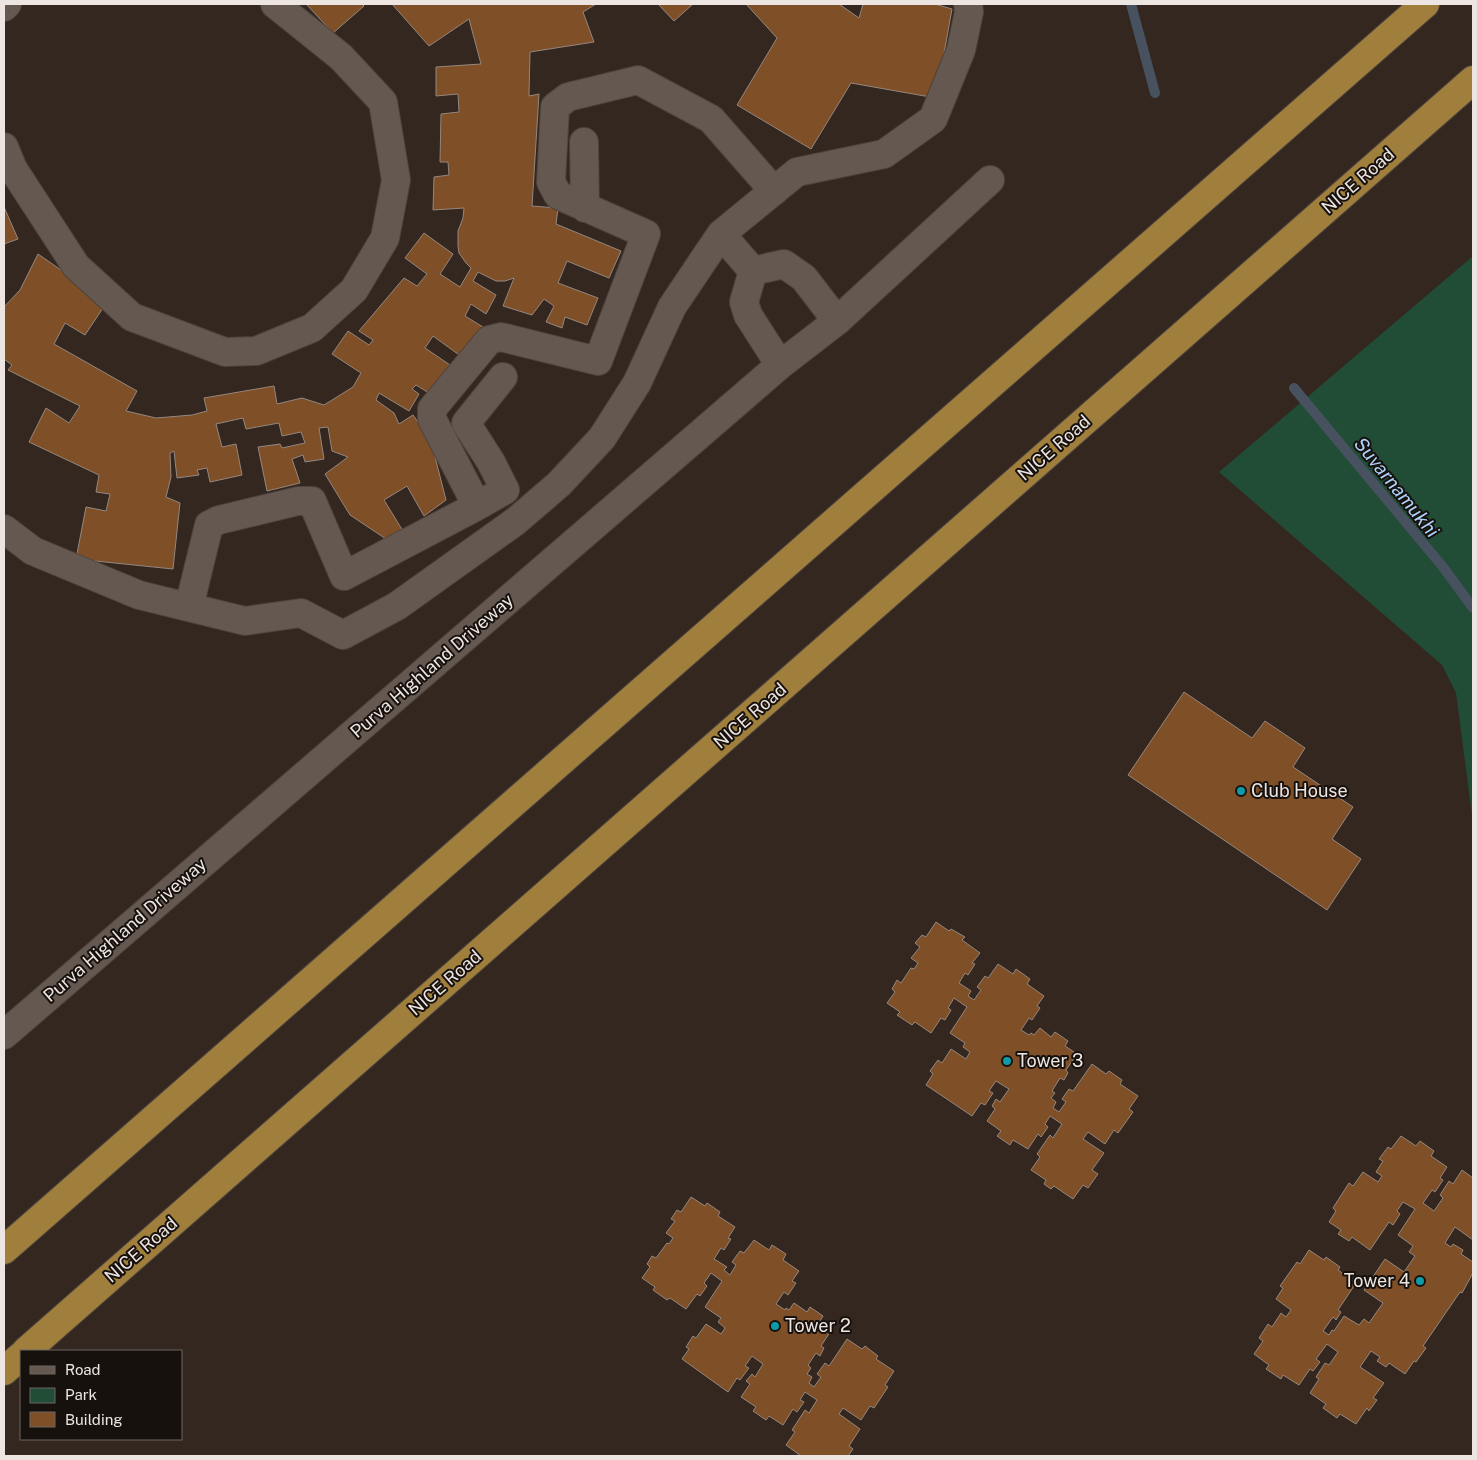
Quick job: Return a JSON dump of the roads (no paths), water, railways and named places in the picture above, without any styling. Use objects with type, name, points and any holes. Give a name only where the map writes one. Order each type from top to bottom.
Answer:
[{"type":"highway","points":[[4,1250],[1425,4]]},
{"type":"highway","name":"NICE Road","points":[[27,1350],[1473,80]]},
{"type":"highway","points":[[4,1371],[20,1357]]},
{"type":"street","points":[[4,7],[7,4]]},
{"type":"street","points":[[4,147],[13,168],[76,266],[132,316],[225,352],[256,351],[312,328],[354,290],[385,238],[396,180],[383,102],[341,57],[275,4]]},
{"type":"street","points":[[4,529],[33,551],[139,595],[245,620],[301,613],[343,635],[397,606],[516,521],[559,484],[602,438],[637,383],[672,307],[721,234],[797,172],[884,154],[933,119],[962,50],[969,12],[968,4]]},
{"type":"street","points":[[477,506],[432,419],[432,409],[489,340],[501,337],[598,361],[646,234],[558,195],[551,182],[555,107],[568,98],[638,80],[711,119],[774,191]]},
{"type":"street","points":[[584,142],[585,208]]},
{"type":"street","name":"Purva Highland Driveway","points":[[4,1035],[780,366],[837,320],[990,180]]},
{"type":"street","points":[[721,234],[753,271]]},
{"type":"street","points":[[753,271],[784,264],[804,278],[837,320]]},
{"type":"street","points":[[753,271],[744,302],[748,315],[780,366]]},
{"type":"street","points":[[190,607],[209,525],[219,520],[298,501],[312,501],[344,576],[505,490],[491,462],[466,423],[503,377]]},
{"type":"waterway","name":"Suvarnamukhi","points":[[1131,4],[1155,93]]},
{"type":"waterway","name":"Suvarnamukhi","points":[[1294,388],[1443,567],[1473,608]]},
{"type":"place","name":"Club House","points":[[1241,791]]},
{"type":"place","name":"Tower 3","points":[[1007,1061]]},
{"type":"place","name":"Tower 4","points":[[1420,1281]]},
{"type":"place","name":"Tower 2","points":[[775,1326]]}]
